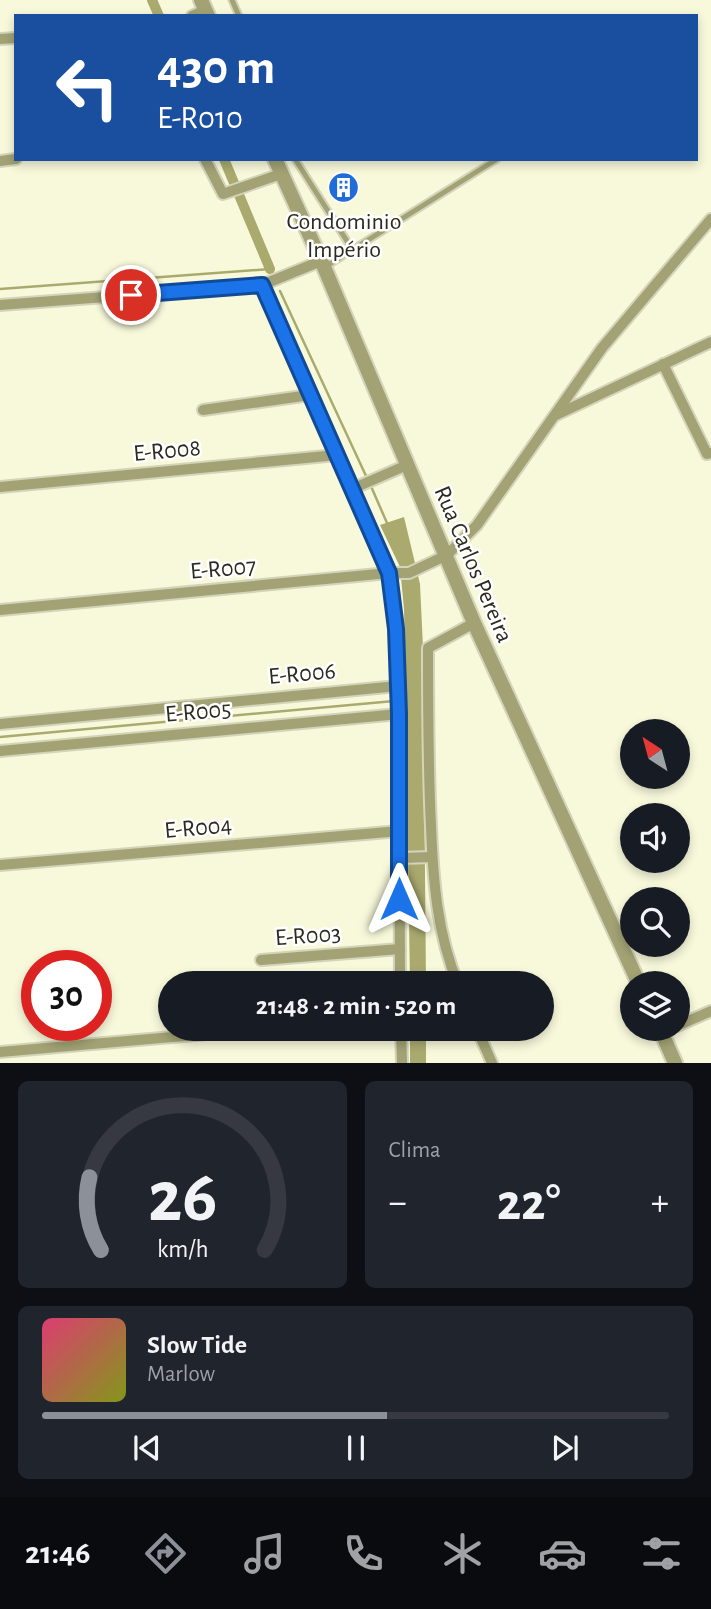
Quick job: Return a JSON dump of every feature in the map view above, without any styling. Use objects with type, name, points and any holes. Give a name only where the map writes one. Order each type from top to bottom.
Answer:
[{"type":"street","points":[[206,161],[223,194],[281,174]]},
{"type":"street","name":"Rua Carlos Pereira","points":[[276,161],[323,264],[474,623],[633,971]]},
{"type":"street","name":"E-R007","points":[[0,610],[409,573],[447,555],[477,526],[602,348],[711,219]]},
{"type":"street","points":[[0,305],[262,285],[323,264]]},
{"type":"street","points":[[262,285],[389,573],[396,629],[399,714],[400,971]]},
{"type":"street","points":[[553,417],[711,342]]},
{"type":"street","points":[[663,364],[708,454],[711,453]]},
{"type":"street","points":[[202,410],[310,395]]},
{"type":"street","name":"E-R008","points":[[0,486],[337,456]]},
{"type":"street","points":[[352,489],[407,464]]},
{"type":"street","points":[[453,971],[442,942],[432,857],[428,771],[428,648],[474,623]]},
{"type":"street","name":"E-R006","points":[[0,724],[398,685]]},
{"type":"street","name":"E-R005","points":[[0,751],[399,714]]},
{"type":"street","name":"E-R004","points":[[0,865],[400,831]]},
{"type":"street","points":[[400,858],[432,857]]},
{"type":"street","name":"E-R003","points":[[261,960],[400,949]]},
{"type":"street","points":[[690,1021],[711,1011]]},
{"type":"street","points":[[2,1055],[158,1040]]},
{"type":"street","points":[[401,1041],[402,1063]]},
{"type":"street","points":[[482,1041],[492,1063]]},
{"type":"street","points":[[668,1041],[675,1063]]},
{"type":"lane","points":[[296,161],[352,249]]},
{"type":"lane","points":[[323,264],[352,249],[494,161]]},
{"type":"shaded area","points":[[404,517],[420,584],[426,971],[410,971],[404,609],[400,567],[380,525]]},
{"type":"shaded area","points":[[410,1041],[426,1041],[426,1063],[410,1063]]},
{"type":"waterway","points":[[152,0],[158,14]]},
{"type":"waterway","points":[[225,161],[270,269]]},
{"type":"waterway","points":[[0,289],[270,269]]},
{"type":"waterway","points":[[280,291],[367,478]]},
{"type":"waterway","points":[[370,484],[387,523]]},
{"type":"waterway","points":[[0,737],[394,701]]},
{"type":"place","name":"Condominio Império","points":[[344,187]]},
{"type":"route","points":[[131,295],[262,285],[389,573],[396,629],[399,714],[399,899]]}]
